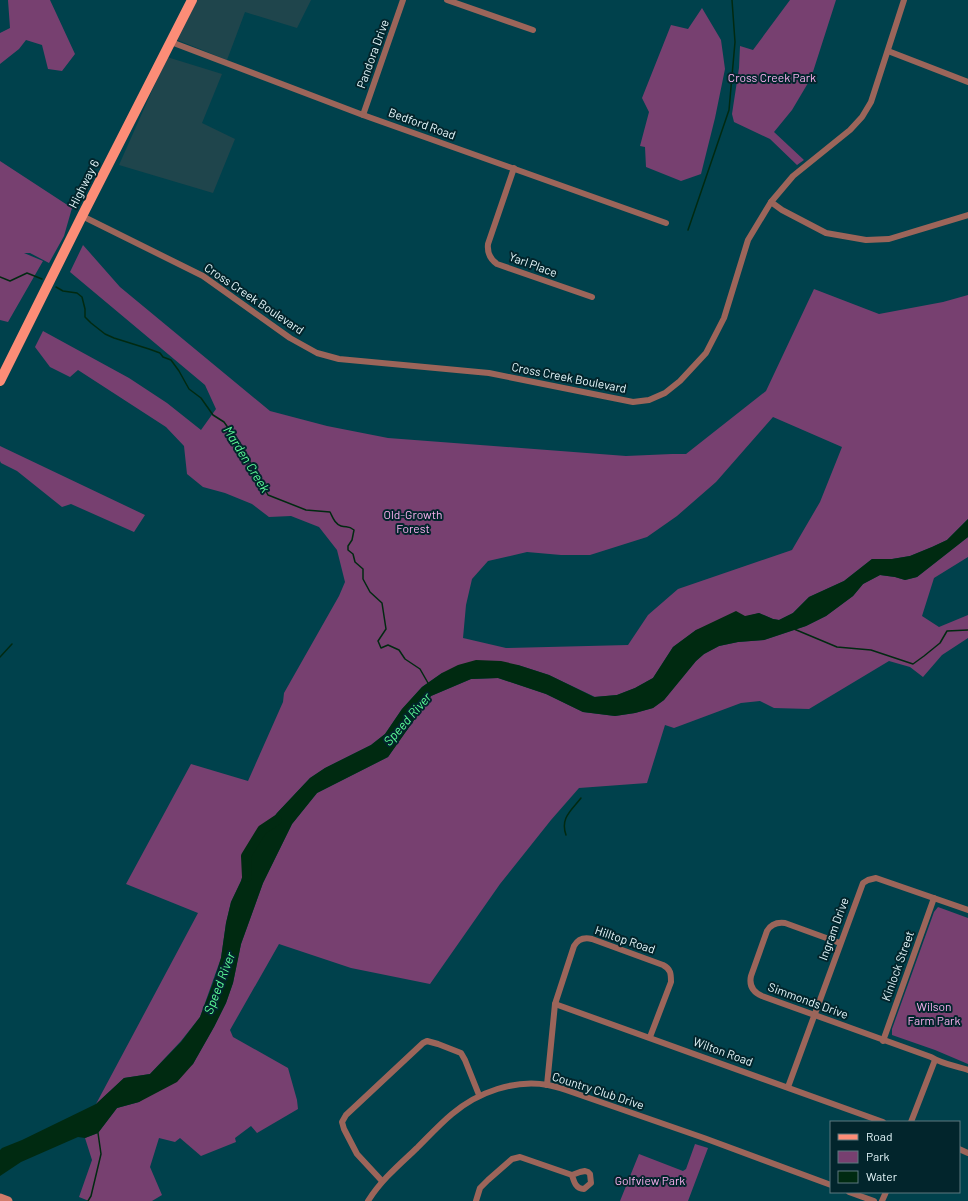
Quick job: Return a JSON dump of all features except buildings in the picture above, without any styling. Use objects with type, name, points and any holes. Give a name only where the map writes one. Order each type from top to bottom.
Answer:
[{"type":"main road","name":"Highway 6","points":[[0,381],[192,0]]},
{"type":"main road","points":[[0,1198],[8,1201]]},
{"type":"street","name":"Pandora Drive","points":[[363,114],[403,0]]},
{"type":"street","points":[[447,0],[533,30]]},
{"type":"street","name":"Cross Creek Boulevard","points":[[82,216],[203,276],[290,338],[317,353],[339,359],[490,373],[633,402],[649,400],[665,393],[680,381],[706,353],[724,318],[748,240],[771,202],[793,176],[850,130],[862,117],[871,102],[904,0]]},
{"type":"street","name":"Bedford Road","points":[[171,42],[363,114],[666,223]]},
{"type":"street","points":[[888,51],[968,82]]},
{"type":"street","name":"Yarl Place","points":[[514,168],[488,244],[488,253],[490,257],[497,264],[592,297]]},
{"type":"street","points":[[771,202],[782,210],[826,233],[866,240],[889,238],[968,215]]},
{"type":"street","name":"Ingram Drive","points":[[788,1087],[861,886],[868,880],[876,878],[968,910]]},
{"type":"street","name":"Kinlock Street","points":[[883,1041],[934,898]]},
{"type":"street","name":"Simmonds Drive","points":[[840,943],[785,924],[776,924],[769,927],[751,978],[752,989],[762,996],[883,1041],[931,1057],[934,1060],[968,1070]]},
{"type":"street","name":"Hilltop Road","points":[[547,1085],[555,1004],[574,946],[578,940],[592,939],[663,965],[669,970],[671,982],[650,1038]]},
{"type":"street","name":"Wilton Road","points":[[555,1004],[880,1121]]},
{"type":"street","points":[[382,1181],[357,1154],[342,1122],[346,1116],[423,1042],[438,1044],[461,1053],[479,1095]]},
{"type":"street","points":[[911,1121],[934,1060]]},
{"type":"street","name":"Country Club Drive","points":[[368,1201],[382,1181],[452,1114],[465,1104],[479,1095],[493,1090],[511,1086],[534,1084],[547,1085],[704,1138],[830,1185]]},
{"type":"street","points":[[476,1201],[481,1188],[512,1159],[520,1157],[572,1175]]},
{"type":"street","points":[[852,1193],[874,1201]]},
{"type":"shaded area","points":[[193,0],[311,0],[297,28],[245,12],[227,60],[175,39]]},
{"type":"shaded area","points":[[167,57],[222,74],[202,123],[235,139],[213,193],[119,165]]},
{"type":"green space","points":[[8,0],[50,0],[75,54],[62,71],[48,69],[42,45],[26,40],[19,49],[0,64],[0,33],[10,28]]},
{"type":"green space","name":"Cross Creek Park","points":[[790,0],[836,0],[811,78],[792,110],[774,132],[804,160],[797,165],[770,139],[734,122],[732,114],[739,68],[740,46],[753,50]]},
{"type":"green space","points":[[702,8],[721,40],[725,69],[701,174],[681,181],[646,167],[645,147],[640,146],[649,112],[642,98],[671,25],[688,29]]},
{"type":"green space","points":[[0,161],[72,208],[64,236],[49,263],[30,253],[24,253],[43,261],[8,322],[0,320]]},
{"type":"green space","name":"Old-Growth Forest","points":[[83,245],[120,287],[270,411],[327,426],[388,438],[626,456],[686,454],[766,391],[814,289],[879,314],[943,302],[968,295],[968,519],[947,540],[932,547],[910,556],[892,559],[872,559],[844,581],[809,597],[793,613],[779,620],[759,613],[696,630],[673,647],[653,678],[635,688],[617,695],[595,697],[549,675],[518,665],[442,673],[422,687],[402,709],[385,734],[371,745],[325,768],[310,778],[277,813],[252,845],[241,881],[231,902],[226,923],[221,958],[200,1017],[181,1041],[150,1074],[124,1078],[96,1104],[198,913],[126,884],[191,764],[248,781],[283,702],[284,693],[339,596],[345,582],[337,550],[319,527],[291,516],[269,517],[252,504],[225,493],[203,487],[187,474],[184,446],[166,427],[78,370],[70,377],[50,367],[35,347],[43,331],[129,378],[167,403],[201,430],[216,409],[205,385],[70,272]],"holes":[[[773,417],[842,447],[820,502],[792,550],[678,589],[648,615],[628,645],[506,648],[463,638],[466,605],[472,579],[488,561],[527,552],[561,555],[590,555],[647,537],[677,516],[716,482]]]},
{"type":"green space","points":[[0,446],[145,515],[134,532],[71,504],[62,507],[17,471],[1,463]]},
{"type":"green space","points":[[968,537],[968,557],[934,578],[922,616],[939,627],[968,615],[968,638],[942,655],[923,677],[910,667],[889,661],[809,709],[774,708],[760,701],[741,703],[674,728],[665,725],[647,783],[579,788],[551,820],[500,884],[430,984],[351,968],[279,944],[230,1030],[233,1037],[288,1068],[298,1109],[257,1133],[251,1126],[235,1138],[236,1142],[201,1156],[180,1138],[175,1142],[159,1138],[150,1167],[162,1195],[152,1201],[89,1201],[79,1197],[92,1160],[85,1138],[98,1133],[117,1108],[139,1102],[193,1064],[226,1003],[233,983],[241,944],[263,883],[292,824],[317,793],[388,757],[431,696],[471,679],[498,678],[546,694],[583,712],[615,716],[653,708],[664,700],[696,661],[704,654],[719,646],[738,642],[764,640],[806,626],[826,616],[853,596],[863,584],[880,575],[905,580],[917,577]]},
{"type":"green space","name":"Wilson Farm Park","points":[[938,907],[968,918],[968,1064],[935,1050],[892,1035],[892,1029],[934,912]]},
{"type":"green space","name":"Golfview Park","points":[[695,1144],[708,1148],[688,1201],[620,1201],[639,1154],[683,1171],[686,1169]]},
{"type":"water","points":[[968,519],[968,537],[917,577],[905,580],[880,575],[863,584],[853,596],[826,616],[806,626],[764,640],[738,642],[719,646],[704,654],[696,661],[664,700],[653,708],[615,716],[583,712],[546,694],[498,678],[471,679],[431,696],[388,757],[317,793],[292,824],[263,883],[241,944],[233,983],[226,1003],[193,1064],[177,1082],[139,1102],[117,1108],[98,1133],[85,1138],[78,1137],[21,1162],[0,1176],[0,1150],[2,1148],[22,1140],[96,1104],[124,1078],[150,1074],[181,1042],[200,1017],[215,978],[221,958],[226,923],[231,902],[241,881],[252,845],[277,813],[310,778],[325,768],[371,745],[385,734],[402,709],[422,687],[442,673],[458,665],[476,660],[501,661],[549,675],[594,697],[617,695],[635,688],[653,678],[673,647],[696,630],[736,611],[745,616],[759,613],[779,620],[793,613],[809,597],[844,581],[872,559],[892,559],[910,556],[932,547],[947,540]]},
{"type":"waterway","points":[[688,230],[729,110],[735,42],[732,0]]},
{"type":"waterway","points":[[0,277],[10,281],[27,273],[42,279]]},
{"type":"waterway","name":"Marden Creek","points":[[56,287],[63,291],[77,293],[82,297],[85,317],[105,334],[160,353],[163,357],[171,360],[189,389],[201,398],[213,415],[224,422],[241,446],[268,495],[306,510],[330,512],[337,524],[354,530],[348,550],[353,554],[355,562],[363,569],[363,579],[370,592],[382,603],[386,629],[378,641],[381,648],[388,645],[399,650],[405,659],[420,669],[428,683]]},
{"type":"waterway","points":[[794,629],[837,647],[871,650],[913,664],[940,643],[947,631],[968,630]]},
{"type":"waterway","points":[[0,657],[12,644]]},
{"type":"waterway","points":[[566,835],[564,824],[565,819],[581,798]]},
{"type":"waterway","name":"Speed River","points":[[247,877],[246,856],[262,830],[277,820]]},
{"type":"waterway","points":[[88,1201],[91,1196],[101,1154],[98,1133]]}]
